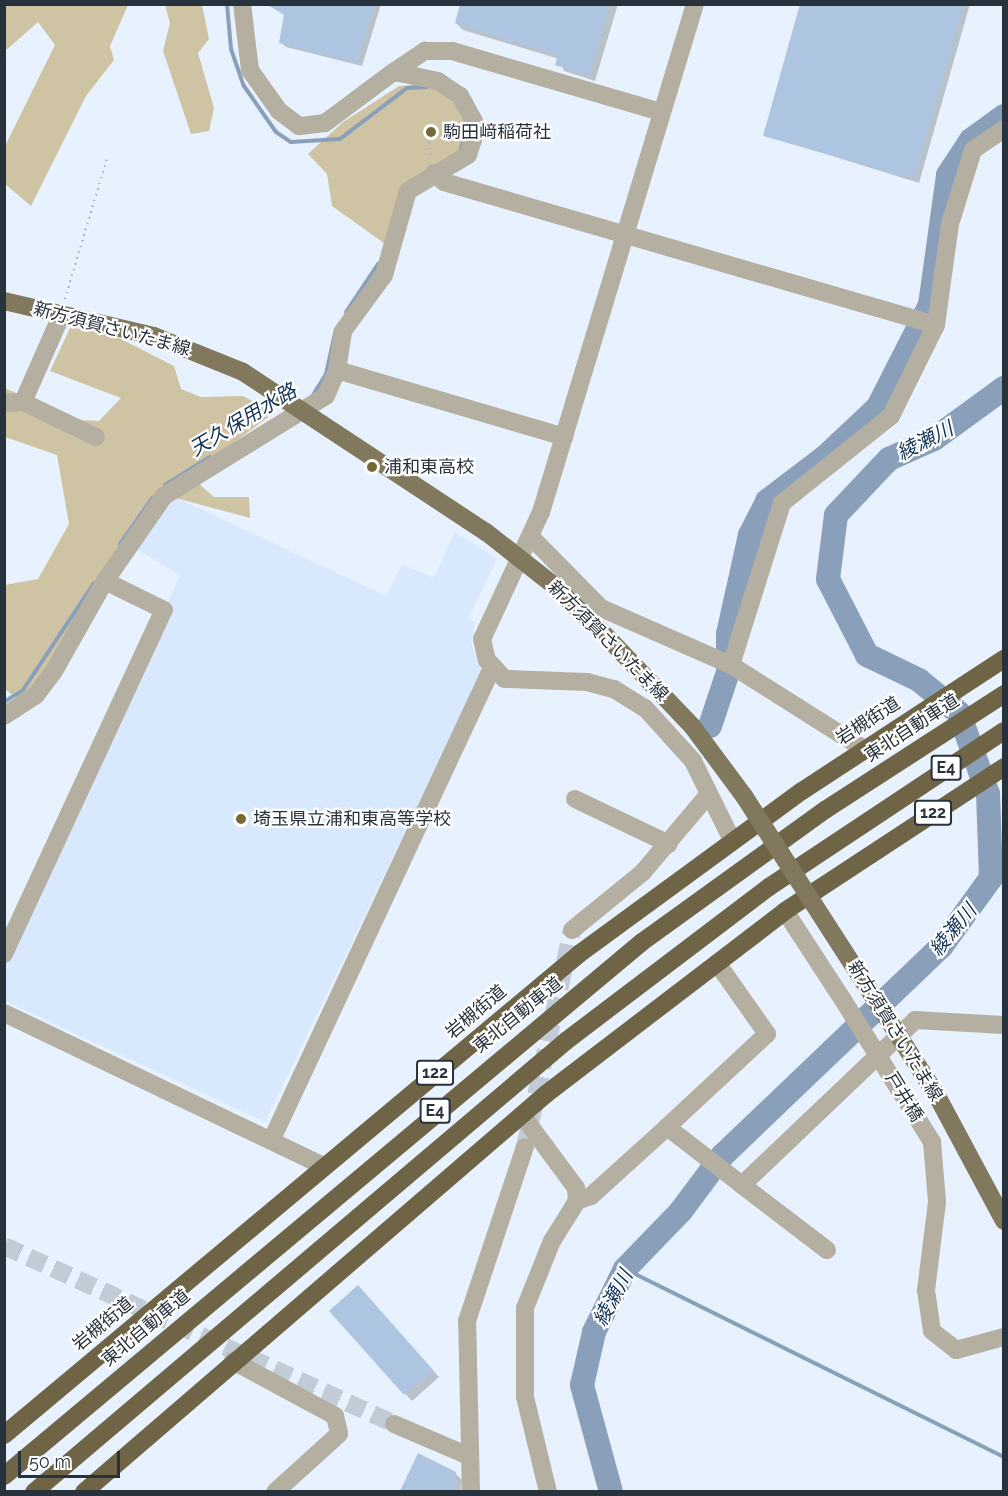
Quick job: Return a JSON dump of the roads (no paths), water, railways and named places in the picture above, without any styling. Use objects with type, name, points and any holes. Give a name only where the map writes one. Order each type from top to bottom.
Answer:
[{"type":"highway","name":"岩槻街道","points":[[4,1435],[579,954],[732,840],[884,735],[996,663]]},
{"type":"highway","name":"東北自動車道","points":[[4,1476],[526,1035],[720,883],[885,770],[1001,696]]},
{"type":"highway","name":"E4","points":[[34,1491],[566,1041],[888,806],[1004,731]]},
{"type":"highway","name":"122","points":[[88,1490],[233,1361],[522,1115],[785,912],[863,858],[1004,767]]},
{"type":"main road","name":"新方須賀さいたま線","points":[[4,301],[184,346],[243,372],[306,412],[522,560],[608,638],[692,726],[744,796],[941,1103],[1004,1221]]},
{"type":"street","points":[[242,4],[250,70],[273,104],[299,126],[325,123],[425,51],[452,51],[661,112]]},
{"type":"street","points":[[694,4],[532,538],[482,639],[492,668],[511,680],[614,689],[645,708],[693,761],[732,840]]},
{"type":"street","points":[[4,716],[36,695],[54,672],[105,581],[164,496],[306,412],[326,396],[337,370],[343,331],[384,275],[408,191],[433,167],[468,155],[474,121],[460,96],[438,81],[392,73]]},
{"type":"street","points":[[731,664],[782,502],[891,416],[928,322],[950,224],[973,150],[1004,129]]},
{"type":"street","points":[[433,167],[444,182],[928,322]]},
{"type":"street","points":[[23,402],[61,316]]},
{"type":"street","points":[[337,370],[564,437]]},
{"type":"street","points":[[4,403],[23,402],[96,437]]},
{"type":"street","points":[[532,538],[601,608],[731,664],[864,749]]},
{"type":"street","points":[[4,954],[164,610],[105,581]]},
{"type":"street","points":[[272,1138],[492,668]]},
{"type":"street","points":[[572,930],[669,844],[710,794]]},
{"type":"street","points":[[574,799],[669,844]]},
{"type":"street","name":"戸井橋","points":[[785,912],[932,1142],[937,1202],[926,1290],[932,1331],[956,1350],[1004,1337]]},
{"type":"street","points":[[577,1201],[591,1196],[767,1034],[717,963]]},
{"type":"street","points":[[4,1013],[272,1138],[323,1166]]},
{"type":"street","points":[[742,1185],[915,1020],[1004,1025]]},
{"type":"street","points":[[522,1115],[576,1188],[577,1201],[552,1241],[525,1308],[525,1397],[548,1491]]},
{"type":"street","points":[[667,1127],[695,1151],[827,1250]]},
{"type":"street","points":[[471,1491],[467,1321],[525,1147]]},
{"type":"street","points":[[233,1361],[335,1416],[339,1434],[275,1491]]},
{"type":"street","points":[[394,1424],[469,1456]]},
{"type":"waterway","name":"天久保用水路","points":[[227,4],[231,49],[244,86],[276,132],[291,142],[340,139],[407,88],[427,87]]},
{"type":"waterway","points":[[710,726],[728,672],[728,634],[750,535],[767,501],[825,457],[878,407],[930,305],[948,175],[971,140],[1004,116]]},
{"type":"waterway","name":"天久保用水路","points":[[461,149],[465,133]]},
{"type":"waterway","name":"天久保用水路","points":[[346,312],[378,264]]},
{"type":"waterway","name":"天久保用水路","points":[[313,395],[326,374],[336,329]]},
{"type":"waterway","name":"綾瀬川","points":[[611,1492],[582,1385],[594,1332],[625,1269],[681,1211],[722,1156],[941,947],[991,878],[988,794],[959,713],[919,680],[867,655],[828,579],[836,515],[889,459],[934,439],[1004,388]]},
{"type":"waterway","name":"天久保用水路","points":[[165,485],[210,457]]},
{"type":"waterway","name":"天久保用水路","points":[[120,544],[153,497]]},
{"type":"waterway","name":"天久保用水路","points":[[4,702],[23,690],[94,583]]},
{"type":"waterway","points":[[625,1269],[1004,1457]]},
{"type":"tunnel","points":[[525,1147],[572,930]]},
{"type":"tunnel","points":[[4,1246],[394,1424]]},
{"type":"place","name":"駒田﨑稲荷社","points":[[431,132]]},
{"type":"place","name":"浦和東高校","points":[[372,467]]},
{"type":"place","name":"埼玉県立浦和東高等学校","points":[[241,819]]}]
